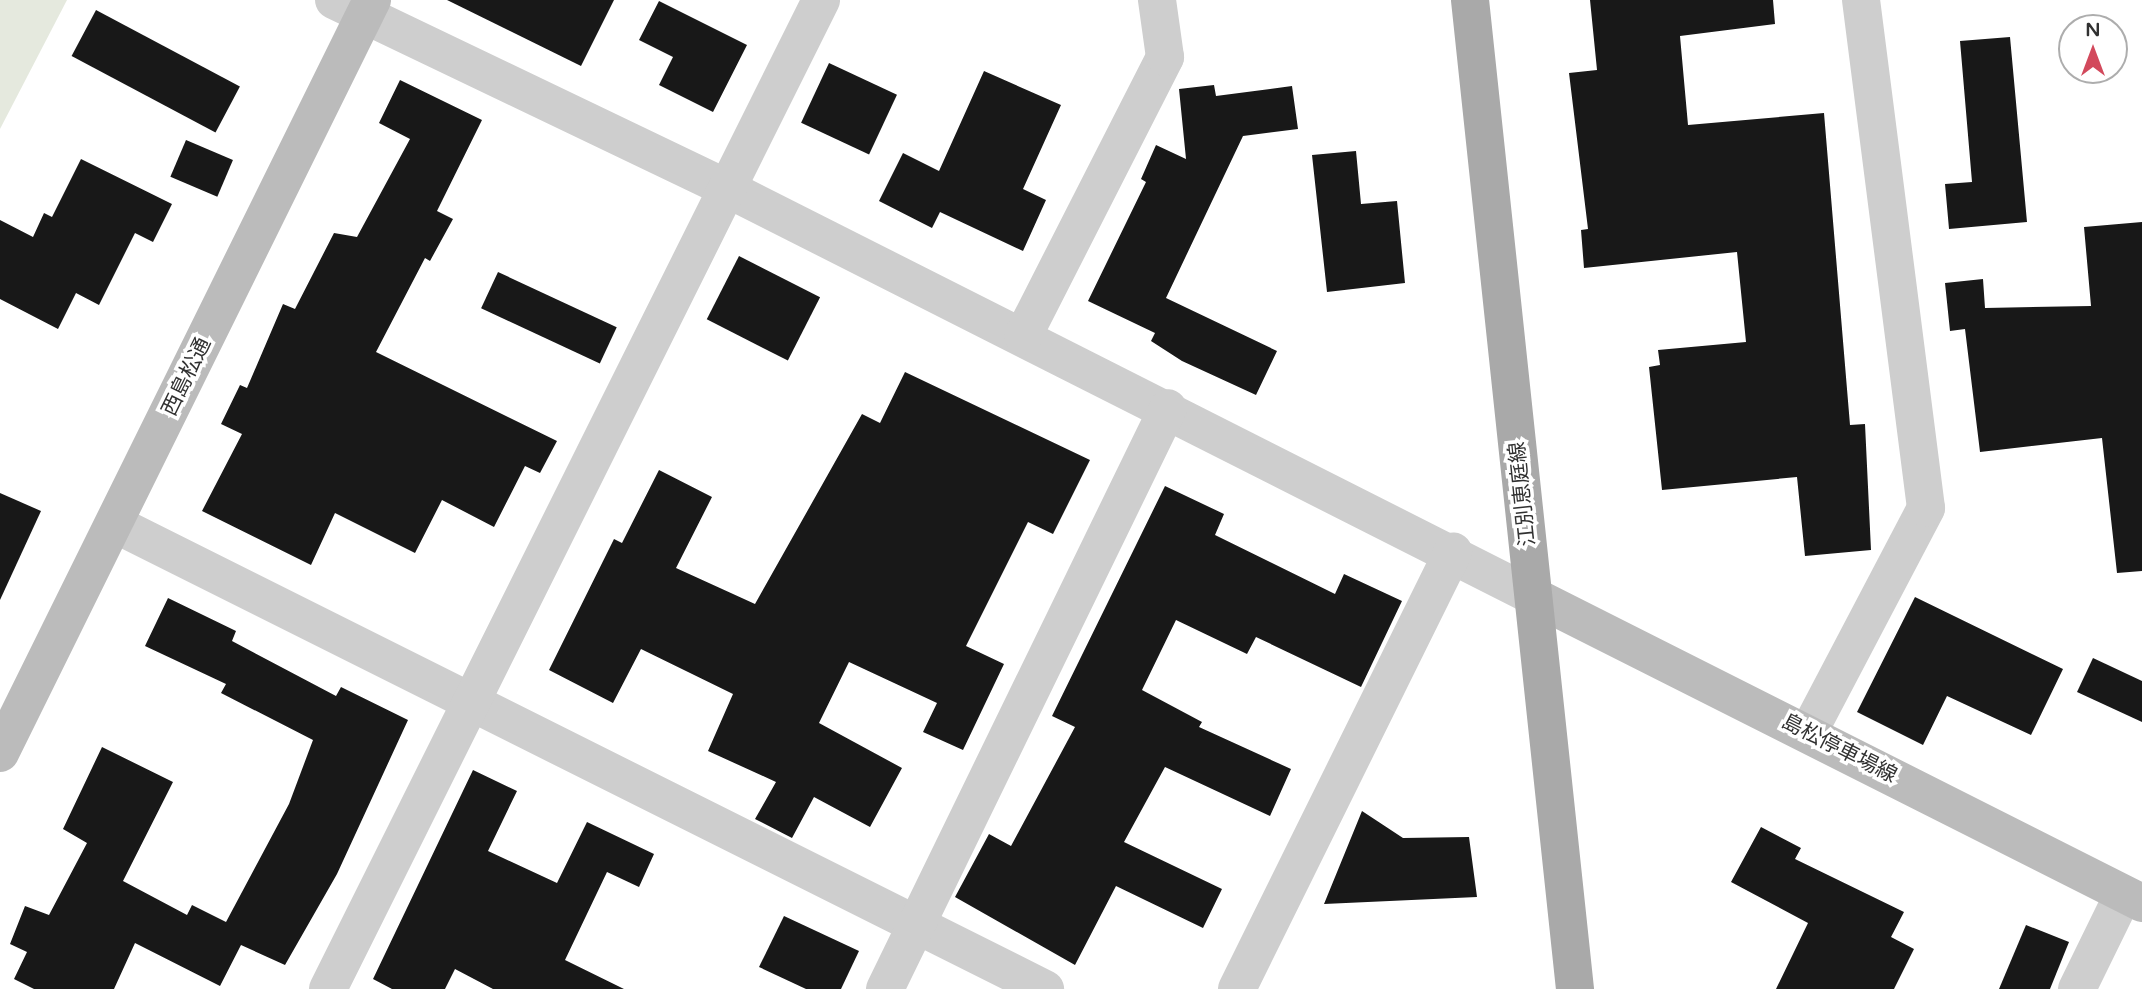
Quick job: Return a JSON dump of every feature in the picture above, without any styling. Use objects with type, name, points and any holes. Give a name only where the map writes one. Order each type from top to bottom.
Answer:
[{"type":"main road","name":"江別恵庭線","points":[[1470,0],[1535,597],[1574,989]]},
{"type":"street","points":[[328,989],[468,698],[728,189],[821,0]]},
{"type":"street","points":[[1023,336],[1165,57],[1157,0]]},
{"type":"street","points":[[1808,733],[1926,508],[1861,0]]},
{"type":"street","points":[[357,5],[1453,551],[1535,597]]},
{"type":"street","name":"西島松通","points":[[0,752],[115,524],[357,5]]},
{"type":"street","points":[[885,989],[1168,408]]},
{"type":"street","points":[[115,524],[468,698],[1045,989]]},
{"type":"street","points":[[1237,989],[1453,551]]},
{"type":"street","name":"島松停車場線","points":[[1535,597],[2133,899]]},
{"type":"street","points":[[2077,989],[2133,899]]},
{"type":"shaded area","points":[[0,0],[67,0],[0,129]]},
{"type":"building","points":[[447,0],[614,0],[581,66]]},
{"type":"building","points":[[1590,0],[1773,0],[1775,24],[1680,36],[1688,125],[1824,113],[1850,425],[1865,424],[1871,550],[1805,556],[1797,477],[1662,490],[1649,367],[1660,365],[1658,350],[1746,342],[1737,252],[1584,268],[1581,230],[1588,229],[1569,73],[1597,70]]},
{"type":"building","points":[[659,1],[747,45],[713,112],[659,85],[673,57],[639,40]]},
{"type":"building","points":[[96,10],[240,87],[216,132],[72,56]]},
{"type":"building","points":[[2010,37],[2027,222],[1949,229],[1945,184],[1972,182],[1960,41]]},
{"type":"building","points":[[829,63],[897,95],[869,155],[801,123]]},
{"type":"building","points":[[984,71],[1061,105],[1023,189],[1046,200],[1023,251],[940,212],[932,228],[879,201],[903,153],[939,171]]},
{"type":"building","points":[[400,80],[482,120],[437,211],[453,219],[430,261],[425,258],[376,352],[557,441],[540,473],[525,466],[494,527],[442,500],[415,553],[335,513],[311,565],[202,511],[242,434],[221,424],[240,385],[247,388],[283,304],[295,309],[334,233],[357,237],[410,139],[379,123]]},
{"type":"building","points":[[1214,85],[1216,96],[1292,86],[1298,129],[1243,136],[1166,298],[1277,351],[1256,395],[1182,361],[1151,341],[1155,333],[1088,301],[1146,182],[1141,179],[1156,145],[1186,159],[1179,89]]},
{"type":"building","points":[[186,140],[233,160],[217,197],[170,177]]},
{"type":"building","points":[[1356,151],[1361,204],[1397,201],[1405,283],[1327,292],[1312,155]]},
{"type":"building","points":[[81,159],[172,204],[153,242],[135,233],[99,305],[76,293],[58,329],[0,299],[0,220],[33,237],[44,213],[52,217]]},
{"type":"building","points":[[2142,222],[2142,571],[2117,573],[2102,438],[1980,452],[1965,329],[1950,331],[1945,283],[1983,279],[1985,308],[2091,306],[2084,227]]},
{"type":"building","points":[[739,256],[820,297],[788,361],[707,319]]},
{"type":"building","points":[[498,272],[617,327],[600,364],[481,308]]},
{"type":"building","points":[[905,372],[1090,460],[1053,534],[1028,522],[966,646],[1004,664],[963,750],[923,732],[937,703],[849,662],[819,723],[902,768],[870,827],[814,797],[792,838],[755,819],[776,782],[708,751],[733,694],[641,649],[613,703],[549,670],[614,539],[622,543],[659,470],[712,497],[676,568],[755,604],[862,414],[880,423]]},
{"type":"building","points":[[1165,486],[1224,514],[1215,535],[1335,594],[1344,574],[1402,601],[1361,687],[1256,637],[1247,654],[1176,620],[1142,690],[1202,722],[1199,727],[1291,769],[1270,816],[1165,767],[1124,842],[1222,889],[1203,928],[1116,886],[1075,965],[955,897],[989,834],[1011,846],[1075,727],[1052,716]]},
{"type":"building","points":[[0,493],[41,511],[0,600]]},
{"type":"building","points":[[1915,597],[2063,669],[2031,735],[1947,696],[1923,745],[1857,712]]},
{"type":"building","points":[[168,598],[236,631],[232,641],[336,696],[341,687],[408,720],[337,874],[285,965],[241,945],[220,986],[135,943],[114,989],[34,989],[14,979],[27,952],[10,944],[25,906],[49,915],[87,843],[63,829],[102,747],[173,782],[123,881],[187,915],[192,905],[226,922],[289,804],[313,740],[221,693],[226,684],[145,646]]},
{"type":"building","points":[[2093,658],[2142,681],[2142,722],[2077,692]]},
{"type":"building","points":[[473,770],[517,791],[488,851],[557,883],[587,822],[654,854],[639,887],[607,872],[565,960],[624,989],[493,989],[455,969],[445,989],[392,989],[373,979]]},
{"type":"building","points":[[1362,811],[1403,838],[1469,837],[1477,897],[1324,904]]},
{"type":"building","points":[[1761,827],[1801,848],[1795,859],[1904,912],[1891,937],[1914,949],[1894,989],[1776,989],[1808,923],[1731,882]]},
{"type":"building","points":[[784,916],[859,951],[841,989],[806,989],[759,967]]},
{"type":"building","points":[[2026,925],[2069,942],[2050,989],[1999,989]]}]
